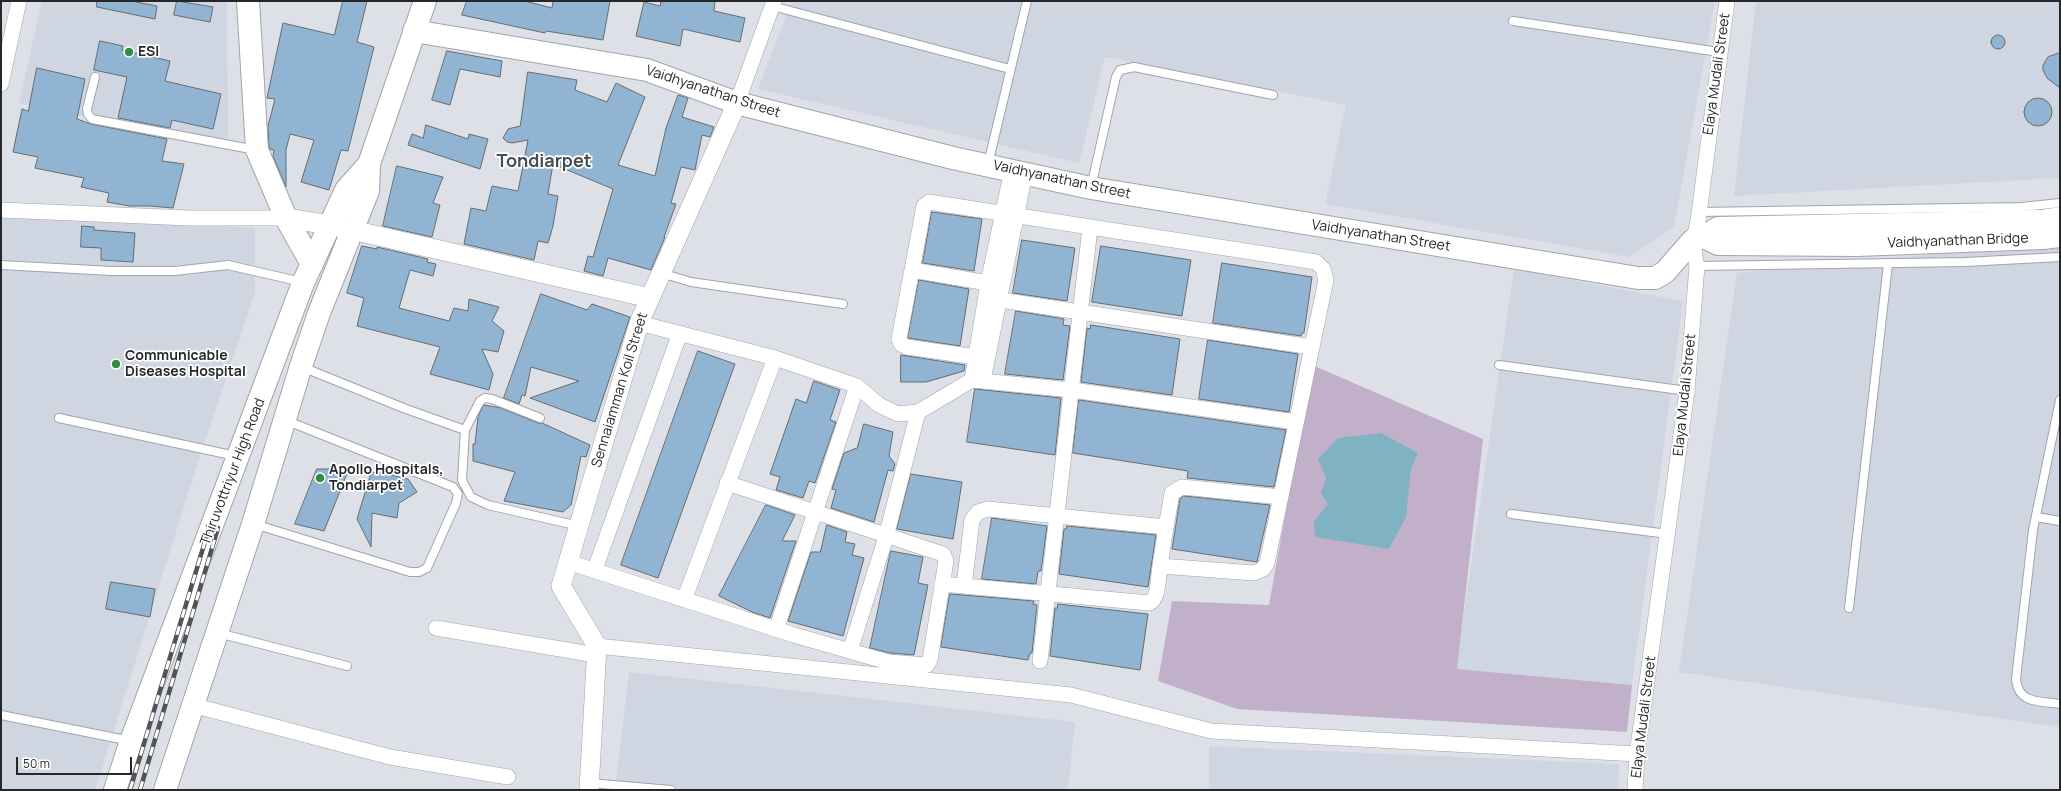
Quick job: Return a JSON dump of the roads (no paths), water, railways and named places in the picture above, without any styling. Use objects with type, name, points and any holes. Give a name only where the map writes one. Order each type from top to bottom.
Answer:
[{"type":"main road","name":"Thiruvottriyur High Road","points":[[165,790],[192,704],[254,524],[301,366],[319,313],[368,191],[369,164],[425,1]]},
{"type":"main road","points":[[253,7],[256,150],[286,218],[307,273]]},
{"type":"main road","name":"Vaidhyanathan Street","points":[[414,31],[647,70],[737,103],[953,158],[988,164],[1091,188],[1638,278],[1655,278],[1665,272],[1698,239],[1718,228],[1857,235]]},
{"type":"main road","name":"Thiruvottriyur High Road","points":[[115,790],[307,273],[346,190],[369,164]]},
{"type":"main road","name":"Vaidhyanathan Bridge","points":[[1857,235],[2041,221],[2060,218]]},
{"type":"main road","name":"Vaidhyanathan Bridge","points":[[1857,235],[2043,238],[2060,236]]},
{"type":"street","points":[[1,84],[19,1]]},
{"type":"street","name":"Elaya Mudali Street","points":[[1636,790],[1637,754],[1687,391],[1697,266],[1693,254],[1698,239],[1699,212],[1719,52],[1727,1]]},
{"type":"street","name":"Sennaiamman Koil Street","points":[[597,650],[561,586],[639,323],[737,103],[773,3]]},
{"type":"street","points":[[977,380],[976,357],[1018,172]]},
{"type":"street","points":[[976,357],[907,347],[901,344],[899,339],[924,206],[929,202],[1316,262],[1324,269],[1326,280],[1267,563],[1263,569],[1254,573],[1160,566]]},
{"type":"street","points":[[1,210],[189,218],[286,218],[330,225],[650,298]]},
{"type":"street","points":[[1040,661],[1090,228]]},
{"type":"street","points":[[912,270],[991,294],[1081,312],[1312,347]]},
{"type":"street","points":[[977,380],[991,294]]},
{"type":"street","points":[[639,323],[775,358],[857,386],[879,405],[890,411],[909,414],[918,412],[977,380],[1072,390],[1296,422]]},
{"type":"street","points":[[595,569],[680,334]]},
{"type":"street","points":[[684,600],[775,358]]},
{"type":"street","points":[[776,630],[857,386]]},
{"type":"street","points":[[850,651],[886,537],[918,412]]},
{"type":"street","points":[[568,562],[595,569],[776,630],[888,662],[927,665],[930,660],[946,561],[943,554],[886,537],[727,483]]},
{"type":"street","points":[[942,584],[1148,603],[1152,602],[1155,597],[1172,493],[1182,487],[1281,497]]},
{"type":"street","points":[[964,586],[972,520],[978,512],[988,509],[1166,527]]},
{"type":"street","points":[[436,628],[597,650],[1071,695],[1211,731],[1637,754]]},
{"type":"street","points":[[590,786],[597,650]]},
{"type":"street","points":[[192,704],[390,757],[508,777]]},
{"type":"lane","points":[[988,164],[1027,1]]},
{"type":"lane","points":[[773,3],[1010,69]]},
{"type":"lane","points":[[1513,20],[1719,52]]},
{"type":"lane","points":[[1091,188],[1116,77],[1120,70],[1134,67],[1273,95]]},
{"type":"lane","points":[[95,77],[87,109],[88,114],[92,119],[256,150]]},
{"type":"lane","points":[[1699,212],[2022,207],[2060,203]]},
{"type":"lane","points":[[1697,266],[1888,264],[2015,261],[2060,258]]},
{"type":"lane","points":[[1849,608],[1888,264]]},
{"type":"lane","points":[[1,265],[112,271],[175,271],[228,265],[307,273]]},
{"type":"lane","points":[[661,273],[691,282],[843,304]]},
{"type":"lane","points":[[1499,365],[1687,391]]},
{"type":"lane","points":[[301,366],[406,409],[465,430]]},
{"type":"lane","points":[[540,418],[492,399],[486,398],[480,401],[465,430],[462,480],[470,497],[488,505],[579,526]]},
{"type":"lane","points":[[2060,400],[2036,517],[2016,679],[2017,688],[2020,694],[2029,699],[2060,704]]},
{"type":"lane","points":[[59,418],[239,456]]},
{"type":"lane","points":[[254,524],[410,572],[419,572],[427,568],[456,503],[458,494],[453,487],[285,420]]},
{"type":"lane","points":[[1511,514],[1668,534]]},
{"type":"lane","points":[[2036,517],[2060,521]]},
{"type":"lane","points":[[217,633],[347,666]]},
{"type":"lane","points":[[1,715],[132,741]]},
{"type":"lane","points":[[590,786],[671,790]]},
{"type":"water","points":[[1381,433],[1418,453],[1411,469],[1406,517],[1389,549],[1315,537],[1314,521],[1328,504],[1321,493],[1326,478],[1318,459],[1338,438]]},
{"type":"railway","points":[[130,790],[210,525]]},
{"type":"railway","points":[[140,790],[218,528]]},
{"type":"place","name":"ESI","points":[[129,52]]},
{"type":"place","name":"Communicable Diseases Hospital","points":[[116,364]]},
{"type":"place","name":"Apollo Hospitals, Tondiarpet","points":[[320,478]]},
{"type":"district","name":"Tondiarpet","points":[[544,162]]}]
